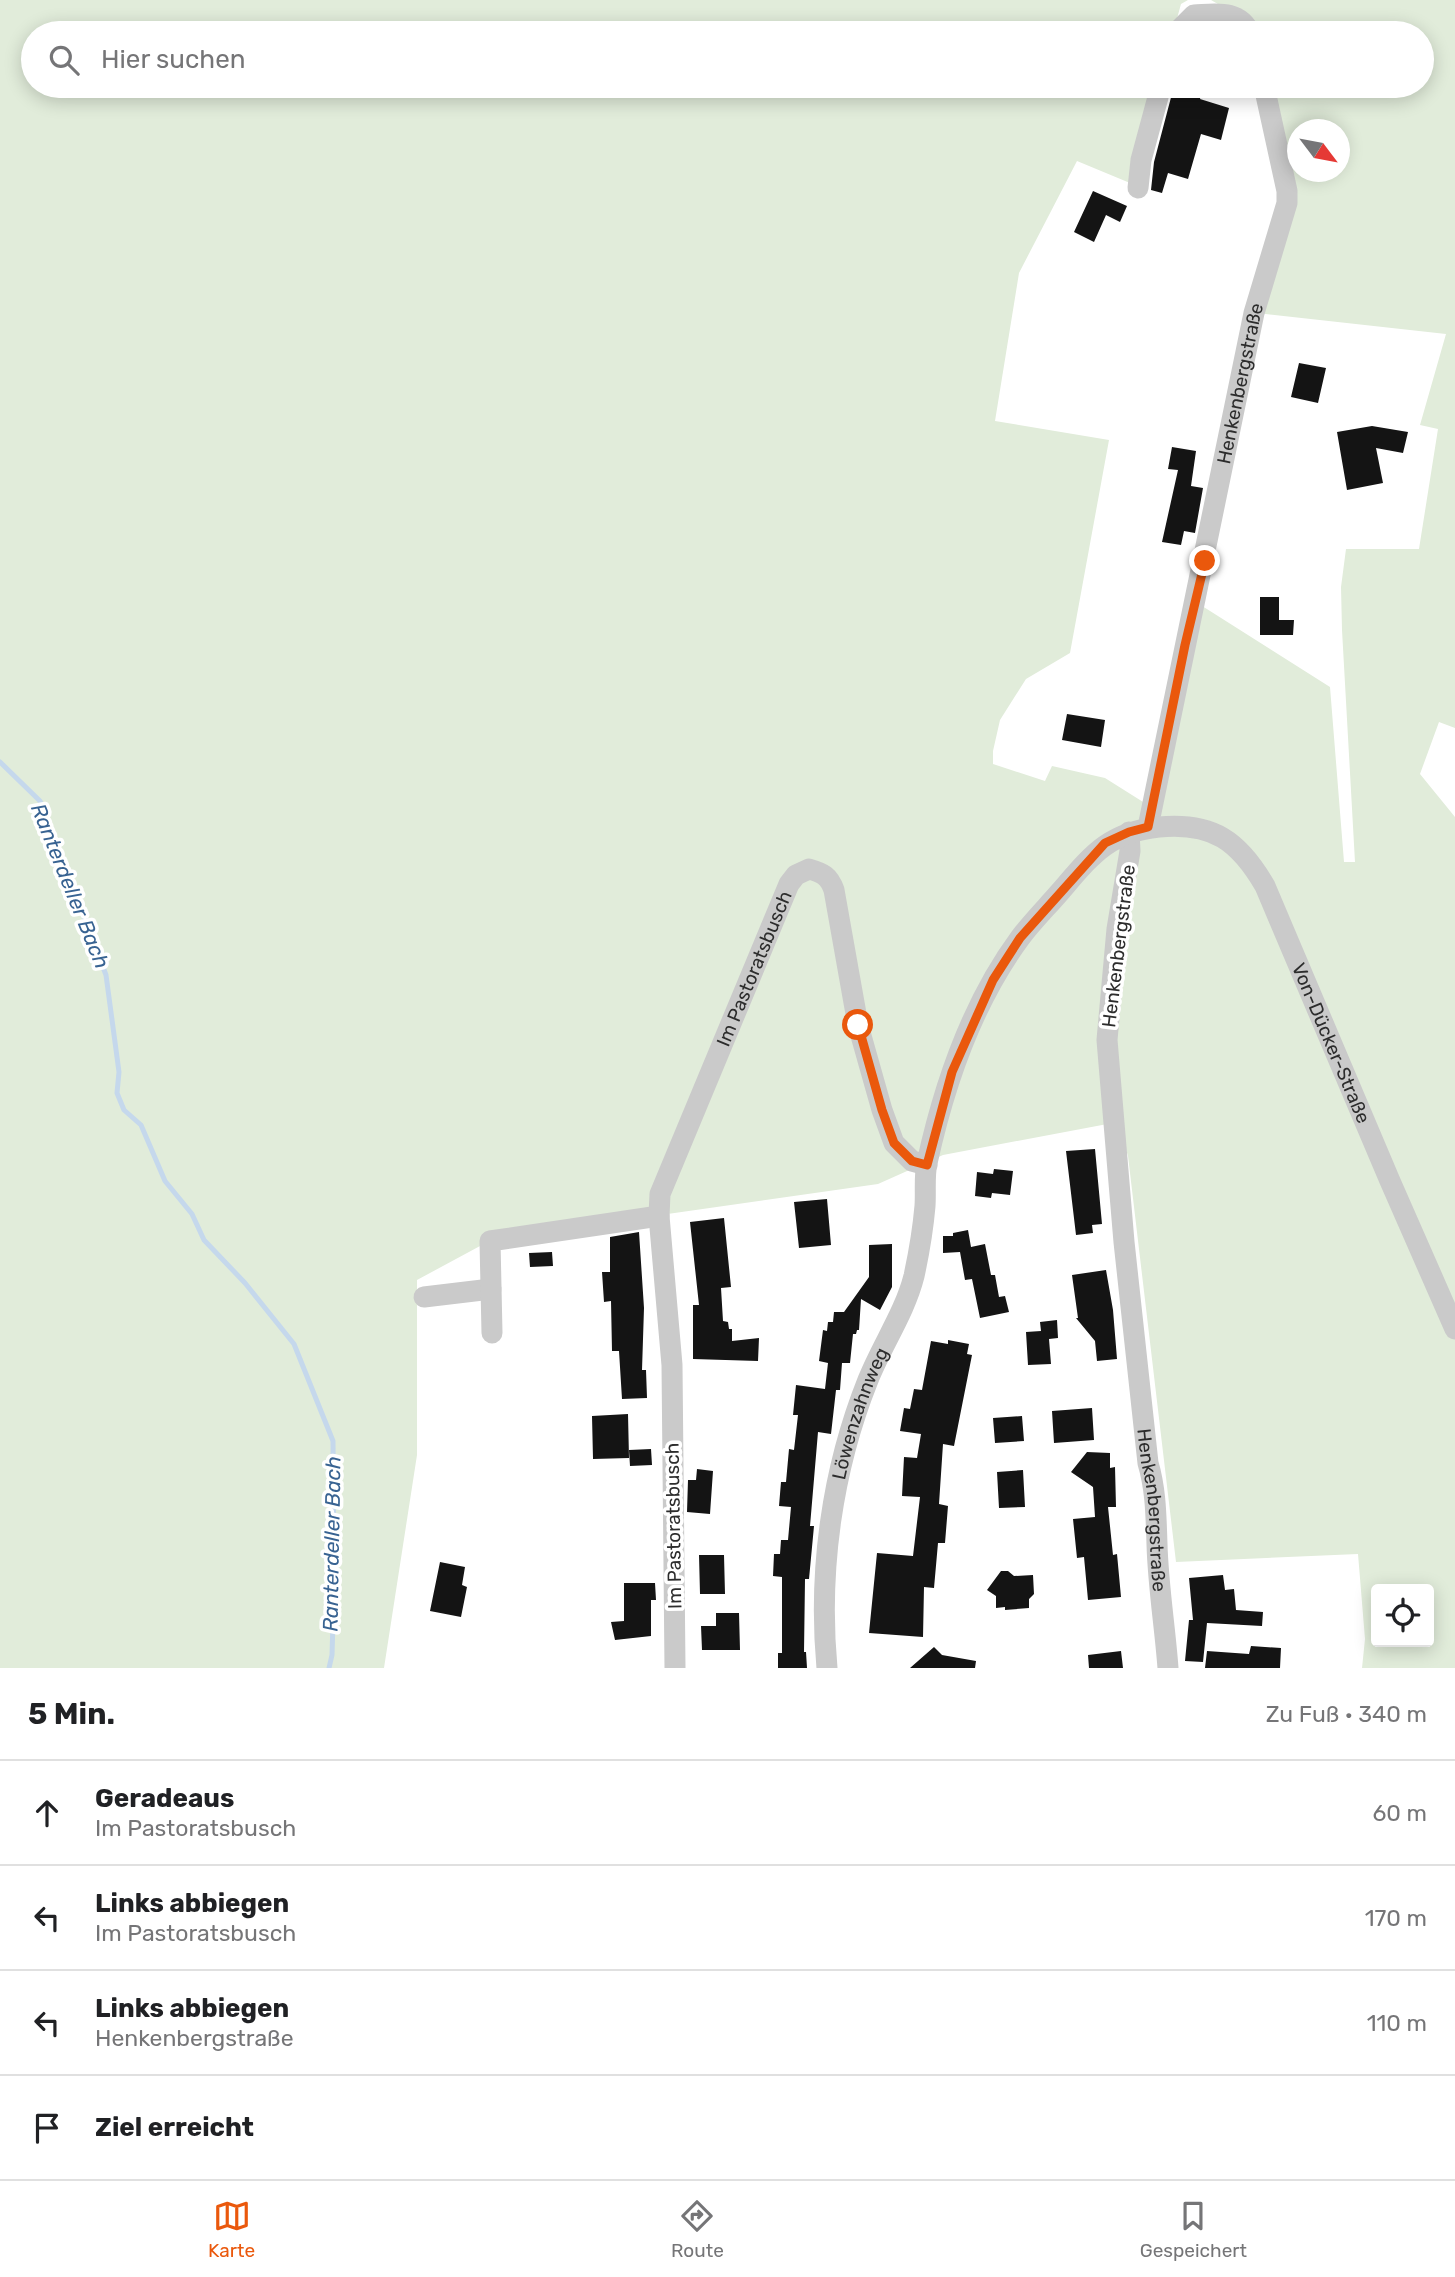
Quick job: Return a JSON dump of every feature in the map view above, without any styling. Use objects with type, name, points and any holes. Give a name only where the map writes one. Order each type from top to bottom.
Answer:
[{"type":"street","points":[[1189,21],[1194,16],[1217,14],[1231,15],[1242,21]]},
{"type":"street","points":[[1138,188],[1141,160],[1158,98]]},
{"type":"street","name":"Henkenbergstraße","points":[[1168,1668],[1156,1508],[1153,1479],[1148,1463],[1124,1242],[1107,1040],[1117,929],[1130,851],[1139,829],[1185,645],[1254,313],[1287,203],[1287,191],[1268,98]]},
{"type":"street","name":"Von-Dücker-Straße","points":[[1139,829],[1171,825],[1218,835],[1233,844],[1254,867],[1265,886],[1455,1329]]},
{"type":"street","points":[[927,1165],[952,1072],[993,980],[1020,938],[1105,843],[1139,829]]},
{"type":"street","name":"Im Pastoratsbusch","points":[[675,1668],[672,1365],[659,1216],[660,1194],[789,884],[796,875],[809,869],[823,873],[834,890],[858,1025],[894,1143],[912,1161],[927,1165]]},
{"type":"street","name":"Löwenzahnweg","points":[[827,1668],[826,1580],[831,1515],[856,1412],[914,1275],[925,1207],[927,1165]]},
{"type":"street","points":[[492,1333],[491,1241],[659,1216]]},
{"type":"street","points":[[424,1297],[491,1289]]},
{"type":"green space","points":[[0,0],[1188,0],[1181,4],[1176,21],[21,21],[21,98],[1155,98],[1130,183],[1077,161],[1019,273],[995,421],[1109,440],[1070,653],[1026,679],[1000,720],[993,764],[1045,781],[1052,766],[1105,778],[1159,812],[1199,604],[1330,687],[1344,862],[1355,862],[1342,630],[1341,587],[1346,549],[1419,549],[1438,429],[1420,425],[1446,334],[1257,313],[1285,223],[1268,98],[1434,98],[1434,21],[1247,21],[1211,0],[1455,0],[1455,728],[1439,722],[1420,774],[1455,817],[1455,1668],[1362,1668],[1365,1639],[1358,1554],[1176,1562],[1128,1156],[1118,1122],[943,1155],[878,1184],[493,1239],[417,1280],[417,1455],[384,1668],[0,1668]]},
{"type":"building","points":[[1171,98],[1200,98],[1229,108],[1221,140],[1201,134],[1188,179],[1168,173],[1162,193],[1151,190],[1154,162]]},
{"type":"building","points":[[1093,191],[1127,206],[1120,222],[1106,215],[1094,242],[1074,232]]},
{"type":"building","points":[[1299,363],[1326,368],[1318,403],[1291,397]]},
{"type":"building","points":[[1372,426],[1408,432],[1403,453],[1376,448],[1383,483],[1347,490],[1337,432]]},
{"type":"building","points":[[1172,447],[1196,451],[1191,486],[1203,488],[1195,533],[1184,531],[1181,545],[1162,542],[1178,470],[1168,469]]},
{"type":"building","points":[[1260,597],[1279,597],[1279,620],[1294,620],[1293,635],[1260,635]]},
{"type":"building","points":[[1067,714],[1105,720],[1101,747],[1062,740]]},
{"type":"building","points":[[1095,1149],[1102,1224],[1092,1225],[1093,1233],[1076,1235],[1066,1151]]},
{"type":"building","points":[[994,1169],[1013,1171],[1010,1195],[992,1193],[991,1198],[975,1196],[977,1172],[993,1174]]},
{"type":"building","points":[[827,1199],[831,1245],[799,1248],[794,1202]]},
{"type":"building","points":[[724,1218],[731,1287],[721,1288],[723,1321],[728,1322],[729,1329],[732,1329],[732,1341],[759,1338],[758,1361],[693,1359],[693,1305],[699,1305],[690,1222]]},
{"type":"building","points":[[968,1230],[971,1247],[985,1244],[991,1275],[995,1275],[999,1297],[1005,1296],[1009,1312],[980,1318],[972,1279],[965,1280],[960,1252],[943,1253],[943,1236],[953,1236],[953,1233]]},
{"type":"building","points":[[639,1232],[644,1308],[642,1370],[646,1370],[647,1398],[622,1399],[619,1351],[612,1351],[611,1301],[604,1302],[602,1272],[610,1272],[610,1237]]},
{"type":"building","points":[[892,1244],[892,1287],[880,1310],[861,1299],[859,1330],[853,1334],[850,1363],[842,1363],[840,1390],[836,1390],[831,1434],[818,1432],[810,1526],[814,1526],[809,1579],[805,1579],[804,1652],[807,1668],[778,1668],[778,1653],[782,1653],[782,1577],[773,1576],[774,1554],[780,1554],[781,1540],[788,1540],[791,1507],[779,1506],[781,1482],[786,1482],[789,1449],[794,1450],[798,1415],[793,1415],[796,1385],[825,1389],[828,1363],[819,1361],[823,1330],[827,1331],[828,1322],[833,1322],[834,1312],[844,1312],[869,1277],[869,1245]]},
{"type":"building","points":[[552,1252],[553,1266],[530,1267],[529,1253]]},
{"type":"building","points":[[1106,1270],[1117,1359],[1097,1361],[1095,1341],[1076,1318],[1072,1275]]},
{"type":"building","points":[[1057,1320],[1058,1338],[1049,1339],[1051,1364],[1028,1365],[1026,1332],[1041,1331],[1040,1322]]},
{"type":"building","points":[[948,1340],[969,1344],[967,1354],[972,1355],[954,1446],[943,1444],[939,1504],[948,1506],[945,1543],[938,1543],[934,1588],[924,1587],[923,1637],[869,1633],[877,1553],[913,1556],[920,1497],[902,1496],[904,1457],[917,1458],[921,1434],[900,1431],[904,1408],[910,1409],[914,1389],[922,1390],[931,1341],[948,1344]]},
{"type":"building","points":[[1092,1408],[1094,1440],[1054,1443],[1052,1411]]},
{"type":"building","points":[[628,1414],[629,1458],[593,1459],[592,1416]]},
{"type":"building","points":[[1022,1416],[1024,1441],[995,1443],[993,1418]]},
{"type":"building","points":[[651,1449],[652,1465],[630,1466],[629,1450]]},
{"type":"building","points":[[1087,1452],[1110,1453],[1110,1468],[1115,1467],[1116,1507],[1108,1507],[1113,1555],[1117,1554],[1121,1597],[1088,1600],[1084,1557],[1077,1558],[1073,1519],[1095,1517],[1093,1487],[1071,1472]]},
{"type":"building","points":[[697,1469],[713,1471],[710,1514],[687,1512],[688,1480],[696,1480]]},
{"type":"building","points":[[1023,1470],[1025,1507],[999,1508],[997,1472]]},
{"type":"building","points":[[699,1555],[724,1555],[725,1594],[700,1594]]},
{"type":"building","points":[[440,1562],[465,1567],[462,1585],[467,1587],[461,1617],[430,1611]]},
{"type":"building","points":[[1001,1571],[1008,1571],[1014,1576],[1033,1575],[1034,1594],[1029,1599],[1029,1608],[996,1608],[996,1596],[987,1590]]},
{"type":"building","points":[[1223,1575],[1225,1590],[1234,1589],[1236,1610],[1263,1612],[1262,1626],[1207,1623],[1203,1662],[1185,1661],[1189,1620],[1193,1620],[1189,1578]]},
{"type":"building","points":[[624,1583],[655,1583],[656,1600],[651,1600],[651,1636],[615,1640],[611,1622],[624,1621]]},
{"type":"building","points":[[716,1613],[739,1613],[740,1650],[702,1650],[701,1626],[716,1626]]},
{"type":"building","points":[[1251,1646],[1281,1648],[1280,1668],[1205,1668],[1207,1651],[1249,1654]]},
{"type":"building","points":[[934,1647],[942,1655],[976,1661],[975,1668],[910,1668]]},
{"type":"building","points":[[1121,1651],[1123,1668],[1089,1668],[1088,1655]]},
{"type":"waterway","name":"Ranterdeller Bach","points":[[0,762],[40,801],[106,975],[119,1072],[117,1093],[124,1110],[141,1125],[165,1181],[192,1214],[204,1240],[245,1283],[294,1344],[333,1441],[334,1587],[332,1655],[329,1668]]},
{"type":"route","points":[[858,1025],[894,1143],[912,1161],[927,1165],[952,1072],[993,980],[1020,938],[1105,843],[1148,827],[1205,561]]}]
